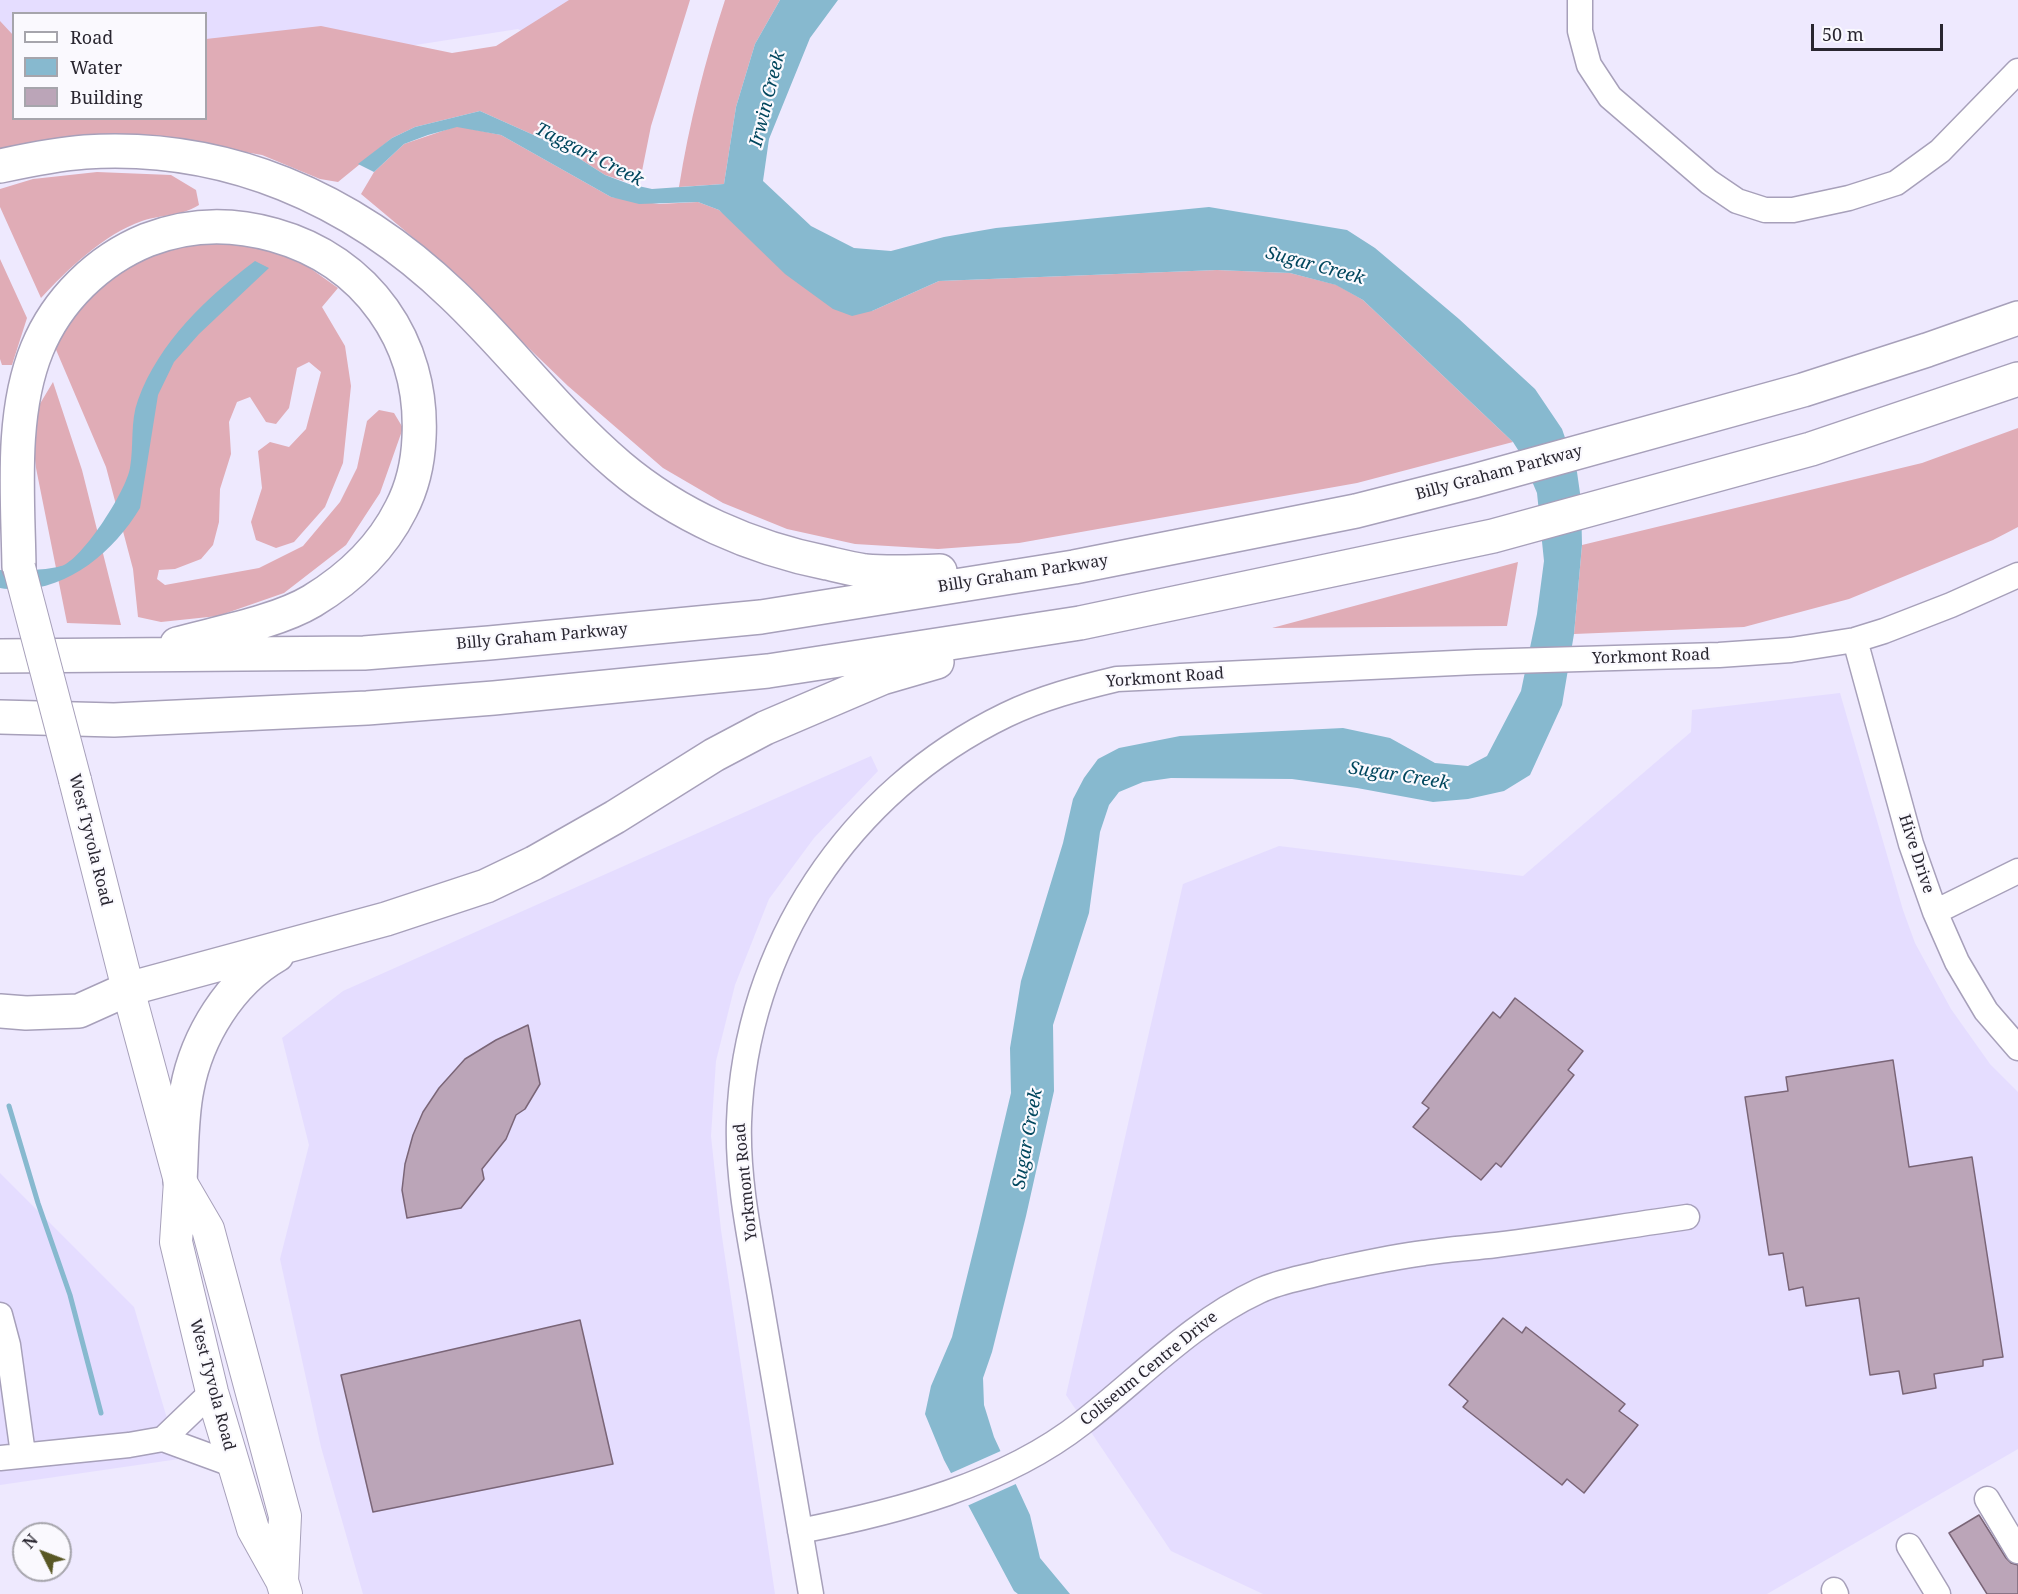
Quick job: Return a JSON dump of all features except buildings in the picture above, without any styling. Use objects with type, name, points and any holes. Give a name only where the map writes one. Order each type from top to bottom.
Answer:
[{"type":"highway","points":[[0,166],[37,158],[86,152],[149,152],[218,162],[262,174],[308,193],[353,217],[416,261],[454,296],[619,466],[657,494],[699,519],[720,530],[765,547],[864,571],[917,572],[1074,567]]},
{"type":"highway","points":[[19,567],[9,496],[24,394],[38,347],[52,319],[71,294],[94,271],[134,245],[164,234],[190,228],[222,226],[254,229],[281,237],[315,250],[335,262],[370,293],[389,317],[409,360],[417,391],[420,422],[416,464],[407,494],[386,536],[355,571],[311,602],[285,614],[131,656]]},
{"type":"highway","name":"Billy Graham Parkway","points":[[0,656],[363,653],[522,640],[761,616],[1074,567],[1356,511],[1474,481],[1803,390],[2018,318]]},
{"type":"highway","points":[[0,717],[114,720],[367,708],[494,698],[768,671],[1080,622],[1493,536],[1811,449],[2018,379]]},
{"type":"highway","points":[[0,1011],[26,1013],[79,1011],[128,988],[396,915],[486,886],[534,863],[615,817],[714,755],[765,728],[882,678],[1080,622]]},
{"type":"highway","points":[[180,1181],[187,1090],[200,1045],[221,1008],[246,978],[270,959],[297,943]]},
{"type":"main road","name":"West Tyvola Road","points":[[19,567],[180,1181],[208,1229],[285,1516],[284,1587]]},
{"type":"main road","name":"West Tyvola Road","points":[[180,1181],[176,1242],[212,1392],[253,1529],[284,1587]]},
{"type":"street","points":[[1580,0],[1580,31],[1589,65],[1610,97],[1709,182],[1737,201],[1764,210],[1793,210],[1849,198],[1896,183],[1940,151],[2018,71]]},
{"type":"street","points":[[1966,397],[2018,368]]},
{"type":"street","name":"Yorkmont Road","points":[[811,1594],[748,1226],[739,1144],[740,1097],[748,1048],[762,993],[788,928],[820,872],[848,836],[905,779],[961,740],[1007,714],[1067,690],[1117,679],[1791,650],[1855,640],[1884,631],[1951,605],[2018,575]]},
{"type":"street","name":"Hive Drive","points":[[1855,640],[1911,844],[1935,912],[1957,962],[1986,1011],[2018,1048]]},
{"type":"street","points":[[1935,912],[2018,871]]},
{"type":"street","name":"Coliseum Centre Drive","points":[[800,1531],[857,1520],[919,1503],[988,1476],[1047,1447],[1081,1424],[1201,1324],[1277,1283],[1360,1264],[1424,1253],[1497,1245],[1687,1217]]},
{"type":"street","points":[[0,1315],[8,1345],[12,1456],[129,1445],[163,1439],[234,1465]]},
{"type":"street","points":[[163,1439],[212,1392]]},
{"type":"street","points":[[1987,1499],[2018,1551]]},
{"type":"street","points":[[1909,1546],[1938,1594]]},
{"type":"shaded area","points":[[0,0],[681,0],[604,78],[518,29],[409,46],[207,72],[207,12],[12,12],[12,95],[0,98]]},
{"type":"shaded area","points":[[569,0],[690,0],[651,126],[639,186],[605,175],[547,141],[480,111],[415,127],[392,138],[338,182],[320,179],[262,155],[163,138],[0,157],[0,21],[12,34],[12,120],[207,120],[207,39],[321,26],[452,53],[496,46]]},
{"type":"shaded area","points":[[725,0],[780,0],[755,44],[736,107],[724,184],[679,187],[698,93]]},
{"type":"shaded area","points":[[457,126],[501,135],[611,197],[659,204],[698,202],[719,210],[872,311],[939,281],[1217,270],[1290,273],[1337,285],[1363,300],[1513,442],[1357,483],[1019,543],[938,549],[855,544],[787,529],[723,503],[663,468],[568,386],[422,245],[361,194],[374,172],[404,144]]},
{"type":"shaded area","points":[[97,172],[171,175],[196,190],[199,205],[185,212],[142,221],[114,235],[74,265],[41,298],[0,207],[0,189],[33,179]]},
{"type":"shaded area","points":[[210,243],[254,244],[307,266],[338,288],[322,307],[345,346],[351,386],[343,463],[325,507],[294,542],[276,548],[256,540],[251,522],[262,488],[258,451],[270,442],[289,447],[306,429],[321,372],[309,362],[297,368],[289,408],[276,424],[266,422],[250,397],[237,402],[229,422],[231,454],[220,489],[219,522],[213,545],[201,559],[175,569],[159,570],[157,579],[165,585],[259,568],[303,546],[340,502],[357,468],[367,421],[379,410],[394,413],[403,428],[380,493],[346,545],[284,593],[218,616],[161,622],[138,617],[133,569],[106,467],[54,345],[58,332],[110,274],[151,252]]},
{"type":"shaded area","points":[[0,259],[27,318],[12,365],[2,365],[0,359]]},
{"type":"shaded area","points":[[53,382],[82,470],[121,625],[67,623],[36,468],[32,432],[38,407]]},
{"type":"shaded area","points":[[2018,428],[2018,527],[1993,540],[1849,599],[1744,627],[1574,634],[1582,545],[1922,463]]},
{"type":"shaded area","points":[[1518,562],[1507,626],[1272,628]]},
{"type":"shaded area","points":[[1840,693],[1903,910],[1915,943],[1951,1009],[1990,1064],[2018,1092],[2018,1449],[1767,1594],[1263,1594],[1171,1551],[1066,1395],[1183,884],[1279,846],[1523,876],[1691,732],[1692,710]]},
{"type":"shaded area","points":[[871,756],[878,771],[814,838],[769,899],[735,985],[716,1061],[711,1136],[721,1230],[775,1594],[363,1594],[321,1447],[280,1259],[309,1145],[282,1038],[343,991]]},
{"type":"shaded area","points":[[0,1173],[134,1307],[179,1459],[0,1485]]},
{"type":"water","points":[[780,0],[838,0],[810,38],[769,139],[763,181],[811,226],[854,248],[891,251],[944,237],[996,228],[1209,207],[1347,230],[1375,248],[1459,319],[1535,389],[1562,429],[1577,472],[1581,500],[1582,545],[1574,634],[1562,705],[1530,775],[1504,791],[1468,799],[1433,802],[1292,779],[1171,778],[1143,782],[1119,792],[1109,805],[1100,832],[1089,913],[1053,1025],[1054,1091],[1026,1216],[992,1352],[983,1378],[984,1405],[994,1437],[1030,1515],[1040,1558],[1070,1594],[1018,1594],[1014,1591],[944,1460],[925,1414],[931,1386],[952,1337],[978,1232],[1011,1093],[1010,1048],[1021,981],[1063,843],[1073,799],[1084,778],[1098,759],[1119,748],[1180,736],[1343,728],[1390,738],[1435,763],[1468,766],[1487,756],[1521,691],[1537,614],[1544,561],[1537,493],[1513,442],[1363,300],[1336,285],[1290,273],[1217,270],[939,281],[872,311],[852,316],[833,309],[785,274],[719,210],[698,202],[639,204],[611,197],[501,135],[457,127],[404,144],[374,172],[358,164],[392,138],[415,127],[480,111],[547,141],[605,175],[629,184],[652,189],[724,184],[736,107],[755,44]]},
{"type":"water","points":[[255,261],[269,268],[199,334],[174,362],[158,395],[140,508],[128,526],[99,557],[63,580],[22,589],[0,588],[0,570],[32,570],[64,565],[83,549],[113,506],[127,478],[138,400],[158,359],[186,322],[219,290]]},
{"type":"pier","points":[[1003,1450],[1018,1483],[967,1506],[949,1474]]},
{"type":"waterway","points":[[9,1106],[38,1203],[70,1295],[101,1413]]},
{"type":"water label","name":"Irwin Creek","points":[[768,99]]},
{"type":"water label","name":"Taggart Creek","points":[[589,155]]},
{"type":"water label","name":"Sugar Creek","points":[[1315,266]]},
{"type":"water label","name":"Sugar Creek","points":[[1399,776]]},
{"type":"water label","name":"Sugar Creek","points":[[1028,1139]]}]
